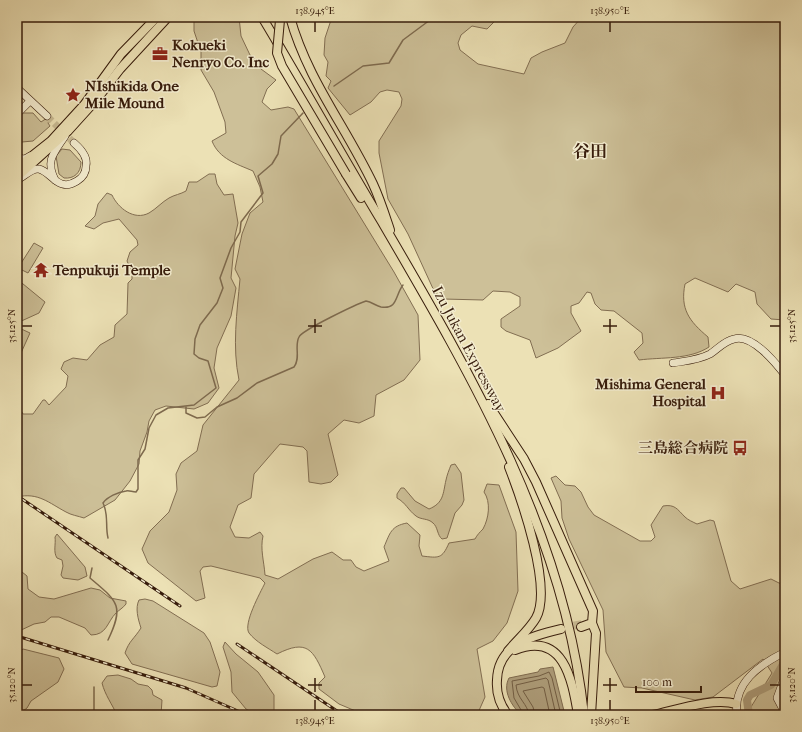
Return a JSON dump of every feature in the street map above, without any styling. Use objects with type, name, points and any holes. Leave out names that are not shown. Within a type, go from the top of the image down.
[{"type":"highway","points":[[17,168],[40,151],[84,105],[121,54],[157,17]]},
{"type":"highway","points":[[17,177],[68,131],[98,99],[120,69],[168,17]]},
{"type":"highway","points":[[290,17],[302,53],[314,79],[377,192],[396,248]]},
{"type":"highway","points":[[264,19],[377,222],[396,248]]},
{"type":"highway","points":[[280,19],[277,48],[282,66],[349,173]]},
{"type":"highway","name":"Izu Jukan Expressway","points":[[396,248],[444,328],[491,419],[523,487],[555,573],[574,644],[584,715]]},
{"type":"highway","points":[[475,388],[524,459],[536,482],[594,611],[592,623],[596,633],[591,715]]},
{"type":"highway","points":[[491,419],[526,517],[540,585],[540,608],[536,618],[500,665],[497,684],[499,698],[508,715]]},
{"type":"highway","points":[[582,626],[592,623]]},
{"type":"highway","points":[[511,715],[504,704],[500,683],[503,666],[511,650],[527,638],[562,630]]},
{"type":"highway","points":[[511,650],[524,646],[539,645],[553,650],[559,656],[568,673],[578,715]]},
{"type":"highway","points":[[653,715],[714,702],[727,701],[736,704]]},
{"type":"highway","points":[[674,715],[736,704]]},
{"type":"street","points":[[17,88],[47,116]]},
{"type":"street","points":[[17,114],[30,101]]},
{"type":"street","points":[[55,180],[50,168],[50,161],[52,155],[68,131]]},
{"type":"street","points":[[17,180],[36,169],[41,170],[60,183],[70,184],[80,179],[83,175],[86,160],[84,154],[74,143]]},
{"type":"street","points":[[17,158],[25,159],[40,151]]},
{"type":"street","points":[[673,363],[700,358],[710,354],[734,338],[740,338],[753,343],[785,375]]},
{"type":"street","points":[[737,715],[736,704],[740,690],[754,672],[785,652]]},
{"type":"street","points":[[785,676],[777,698],[785,713]]},
{"type":"shaded area","points":[[194,17],[239,17],[241,36],[250,55],[256,60],[261,69],[276,80],[267,89],[262,102],[271,110],[288,107],[294,109],[394,272],[418,315],[420,360],[404,380],[376,395],[374,416],[359,423],[344,420],[328,434],[338,475],[331,482],[321,484],[309,482],[307,451],[303,447],[280,444],[254,474],[251,498],[238,505],[230,527],[235,537],[249,538],[260,532],[263,536],[262,550],[265,575],[278,579],[313,559],[332,552],[343,560],[351,560],[356,567],[364,571],[389,561],[384,547],[394,528],[402,524],[407,523],[420,535],[419,546],[422,556],[436,557],[442,555],[449,543],[475,539],[483,529],[487,520],[488,500],[484,492],[487,484],[499,485],[516,532],[518,591],[507,623],[493,641],[477,649],[485,697],[477,715],[365,715],[339,704],[319,689],[319,683],[325,677],[317,659],[308,649],[295,647],[277,654],[249,633],[248,623],[250,616],[265,583],[260,578],[211,566],[203,567],[200,571],[205,598],[196,601],[148,563],[142,549],[150,531],[169,512],[177,490],[176,474],[181,463],[197,451],[203,425],[239,380],[235,342],[240,279],[235,269],[242,234],[250,213],[263,202],[260,187],[253,171],[224,157],[212,141],[226,133],[225,122],[214,92],[201,70],[201,52],[194,31]]},
{"type":"shaded area","points":[[332,17],[499,17],[487,29],[472,26],[461,35],[458,43],[460,50],[478,64],[524,74],[531,58],[565,43],[573,27],[582,17],[785,17],[785,320],[771,319],[757,304],[755,292],[736,284],[728,292],[695,278],[685,284],[685,308],[691,320],[708,337],[709,347],[684,356],[639,360],[634,352],[643,343],[642,333],[614,311],[601,310],[595,304],[591,293],[587,292],[579,303],[571,306],[571,313],[581,331],[558,348],[536,358],[530,340],[506,331],[501,327],[501,319],[520,306],[520,297],[510,292],[493,291],[483,300],[443,299],[435,293],[408,234],[388,199],[379,153],[379,141],[401,106],[402,99],[399,92],[387,90],[380,92],[371,102],[350,115],[328,88],[331,81],[326,76],[328,62],[324,55],[325,38]]},
{"type":"shaded area","points":[[23,113],[33,113],[41,122],[47,118],[50,126],[33,141],[22,142],[17,145],[17,119]]},
{"type":"shaded area","points":[[62,149],[70,150],[81,162],[78,172],[74,176],[68,178],[64,178],[59,174],[56,156]]},
{"type":"shaded area","points":[[209,174],[215,174],[217,184],[224,195],[233,194],[238,223],[235,236],[231,278],[236,288],[231,316],[217,348],[214,368],[219,388],[208,403],[194,409],[166,406],[155,410],[149,421],[147,432],[140,451],[139,464],[130,481],[115,500],[84,518],[68,513],[37,497],[17,497],[17,399],[19,400],[19,407],[23,414],[33,414],[43,400],[45,400],[49,405],[66,387],[68,376],[61,369],[64,362],[73,358],[87,360],[100,345],[114,337],[115,325],[127,314],[128,283],[132,279],[132,272],[127,261],[130,252],[138,245],[137,240],[119,219],[103,223],[94,229],[85,226],[95,216],[98,204],[107,193],[112,195],[122,209],[132,214],[143,215],[149,213],[169,198],[186,191],[189,182],[197,182]]},
{"type":"shaded area","points":[[34,243],[43,248],[28,273],[18,268]]},
{"type":"shaded area","points":[[17,279],[45,302],[39,313],[17,323]]},
{"type":"shaded area","points":[[17,327],[30,333],[21,353],[17,351]]},
{"type":"shaded area","points":[[455,464],[461,473],[464,500],[462,505],[455,513],[447,538],[442,539],[433,523],[429,520],[416,516],[403,502],[397,498],[397,494],[401,488],[404,488],[415,501],[429,509],[434,507],[438,504],[442,497],[451,465]]},
{"type":"shaded area","points":[[556,476],[565,485],[575,486],[581,492],[588,507],[594,515],[640,541],[651,541],[655,537],[651,525],[663,506],[673,506],[686,518],[697,524],[710,520],[714,521],[731,581],[740,589],[771,579],[785,586],[785,715],[746,715],[772,673],[763,659],[713,697],[695,700],[642,688],[624,687],[606,652],[603,610],[569,539],[562,518],[561,501],[551,478]]},
{"type":"shaded area","points":[[57,534],[85,567],[87,576],[78,580],[63,578],[61,575],[63,566],[62,560],[57,558],[55,553],[55,537]]},
{"type":"shaded area","points":[[17,568],[27,576],[28,589],[39,597],[54,599],[91,588],[100,590],[110,598],[126,601],[126,604],[116,613],[104,630],[100,633],[91,635],[85,628],[59,617],[51,617],[45,622],[34,624],[17,632]]},
{"type":"shaded area","points":[[145,599],[153,601],[204,633],[210,642],[220,672],[217,686],[212,687],[132,664],[125,653],[141,628],[137,606],[139,600]]},
{"type":"shaded area","points":[[225,642],[236,654],[258,672],[274,695],[274,714],[256,715],[246,709],[232,692],[231,672],[223,647]]},
{"type":"shaded area","points":[[23,649],[59,658],[64,669],[58,682],[31,701],[27,708],[23,711],[22,715],[17,715],[17,679],[19,673],[17,654]]},
{"type":"shaded area","points":[[118,675],[131,679],[138,684],[148,686],[152,690],[153,695],[162,700],[161,715],[117,715],[102,683],[107,676]]},
{"type":"water","points":[[553,667],[565,715],[521,715],[511,703],[507,693],[507,683],[509,678],[538,672],[540,669]]},
{"type":"waterway","points":[[334,86],[363,66],[389,63],[403,40],[434,17]]},
{"type":"waterway","points":[[108,538],[106,512],[103,503],[116,494],[127,491],[136,492],[138,489],[138,460],[145,449],[149,428],[156,415],[168,408],[194,405],[216,388],[208,361],[199,358],[194,354],[195,339],[200,325],[217,303],[223,288],[220,278],[231,248],[240,232],[241,222],[263,193],[258,176],[272,164],[278,154],[281,136],[303,113]]},
{"type":"waterway","points":[[186,407],[186,413],[197,418],[205,417],[217,407],[237,398],[257,383],[294,367],[297,360],[297,344],[299,337],[302,334],[330,318],[366,301],[381,307],[390,306],[395,301],[403,285]]},
{"type":"waterway","points":[[92,568],[90,578],[107,592],[116,604],[116,619],[108,640]]},
{"type":"waterway","points":[[749,715],[747,700],[750,695],[771,685],[785,661]]},
{"type":"waterway","points":[[94,687],[94,715]]},
{"type":"tunnel","points":[[47,116],[74,143]]},
{"type":"tunnel","points":[[562,628],[582,624]]},
{"type":"railway","points":[[22,499],[180,606]]},
{"type":"railway","points":[[17,636],[186,688],[247,715]]},
{"type":"railway","points":[[237,644],[343,715]]},
{"type":"place","name":"Kokueki Nenryo Co. Inc","points":[[160,54]]},
{"type":"place","name":"NIshikida One Mile Mound","points":[[73,95]]},
{"type":"place","name":"Tenpukuji Temple","points":[[41,270]]},
{"type":"place","name":"Mishima General Hospital","points":[[718,393]]},
{"type":"place","name":"三島総合病院","points":[[740,448]]},
{"type":"district","name":"谷田","points":[[590,151]]}]
